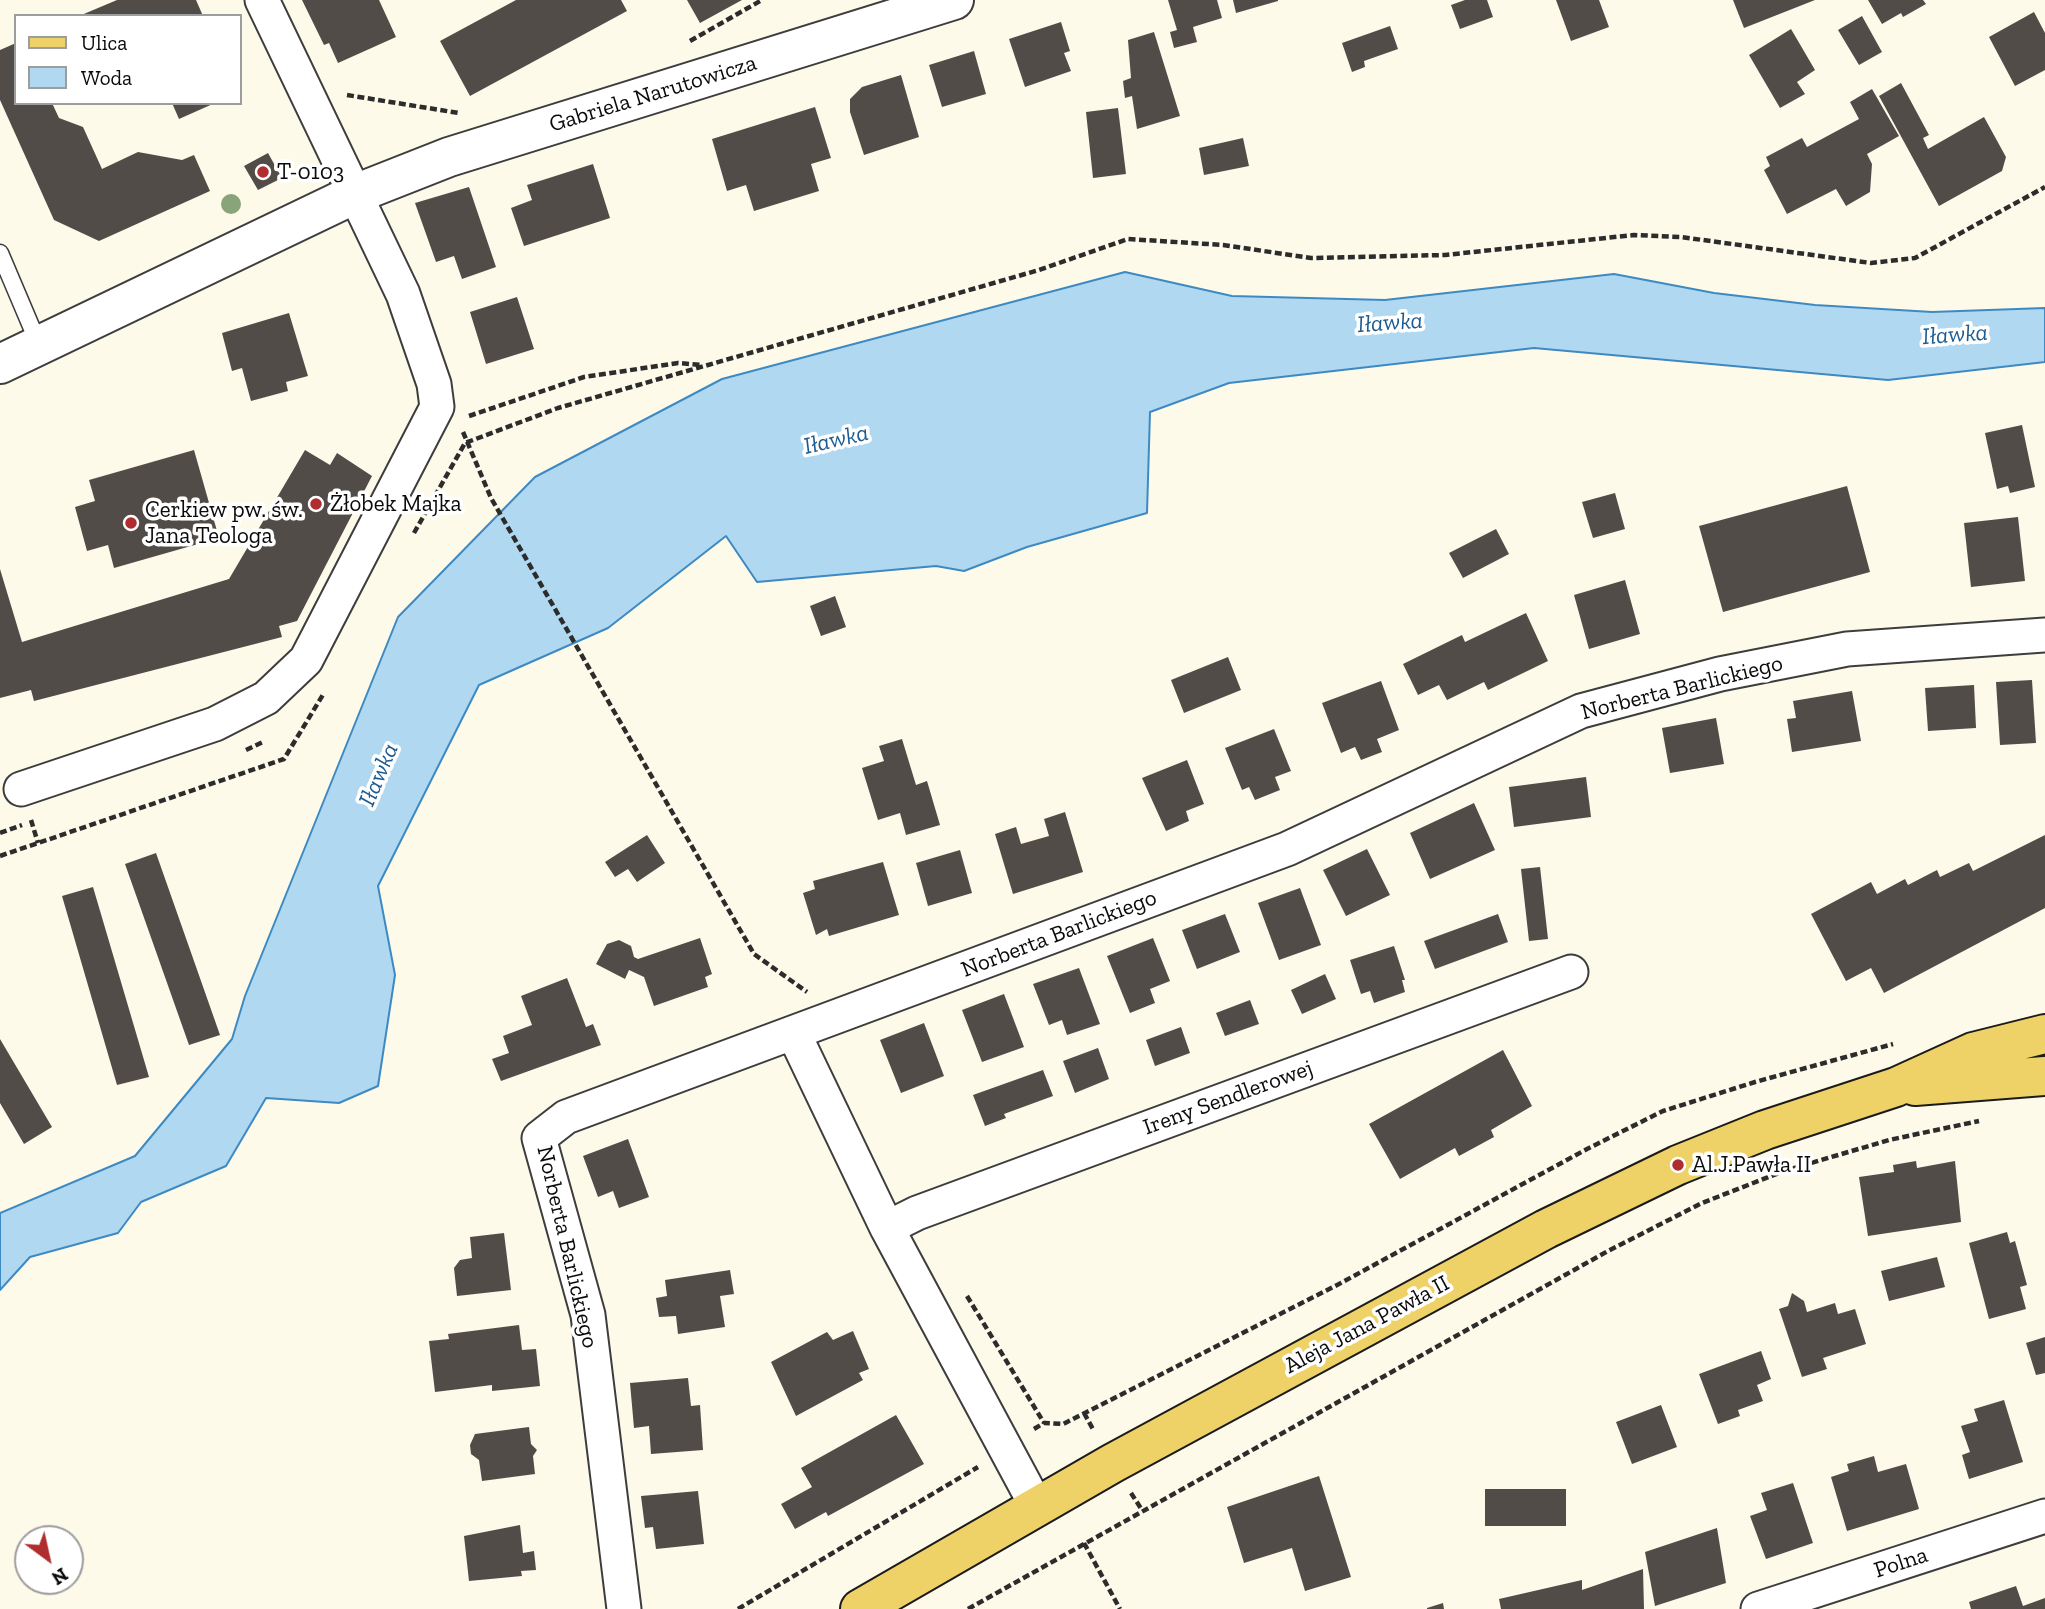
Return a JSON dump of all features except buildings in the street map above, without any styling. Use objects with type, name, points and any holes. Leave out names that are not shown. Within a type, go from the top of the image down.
[{"type":"main road","name":"Aleja Jana Pawła II","points":[[860,1609],[1037,1507],[1546,1229],[1728,1145],[1896,1087],[1973,1052],[2045,1034]]},
{"type":"main road","name":"Aleja Jana Pawła II","points":[[1896,1087],[2045,1076]]},
{"type":"street","points":[[21,789],[215,724],[266,698],[306,660],[437,407],[434,384],[403,294],[262,0]]},
{"type":"street","name":"Gabriela Narutowicza","points":[[0,364],[355,194],[449,157],[954,0]]},
{"type":"street","name":"Norberta Barlickiego","points":[[624,1609],[588,1315],[539,1138],[566,1117],[1287,849],[1581,711],[1720,674],[1847,649],[2045,635]]},
{"type":"street","name":"Ireny Sendlerowej","points":[[887,1228],[930,1208],[1571,972]]},
{"type":"street","points":[[807,1029],[887,1228],[1037,1507]]},
{"type":"street","name":"Polna","points":[[1758,1609],[2045,1516]]},
{"type":"lane","points":[[0,253],[39,345]]},
{"type":"path","points":[[683,45],[762,0]]},
{"type":"path","points":[[348,106],[342,94],[468,115],[459,120]]},
{"type":"path","points":[[705,366],[1039,270],[1128,239],[1223,245],[1311,258],[1445,256],[1634,235],[1681,237],[1871,263],[1915,258],[2045,187]]},
{"type":"path","points":[[491,498],[754,954],[810,994],[807,1029]]},
{"type":"path","points":[[738,1609],[977,1469],[986,1457],[1044,1423],[1063,1424],[1327,1290],[1587,1149],[1663,1111],[1755,1082],[1902,1042]]},
{"type":"path","points":[[968,1609],[1608,1251],[1702,1203],[1784,1171],[1889,1140],[1983,1120]]},
{"type":"path","points":[[1084,1543],[1120,1609]]},
{"type":"water","name":"Iławka","points":[[1125,272],[1232,296],[1385,300],[1614,274],[1714,293],[1815,305],[1932,312],[2045,308],[2045,362],[1888,380],[1534,348],[1229,383],[1150,412],[1147,513],[1027,547],[964,571],[936,566],[757,582],[726,536],[608,628],[479,685],[378,886],[395,975],[378,1086],[339,1103],[266,1098],[226,1166],[141,1202],[118,1233],[30,1257],[0,1290],[0,1213],[135,1156],[232,1039],[245,996],[398,617],[535,477],[722,379]]},
{"type":"place","name":"T-0103","points":[[263,172]]},
{"type":"place","name":"Żłobek Majka","points":[[316,504]]},
{"type":"place","name":"Cerkiew pw. św. Jana Teologa","points":[[131,523]]},
{"type":"place","name":"Al.J.Pawła II","points":[[1678,1165]]}]
